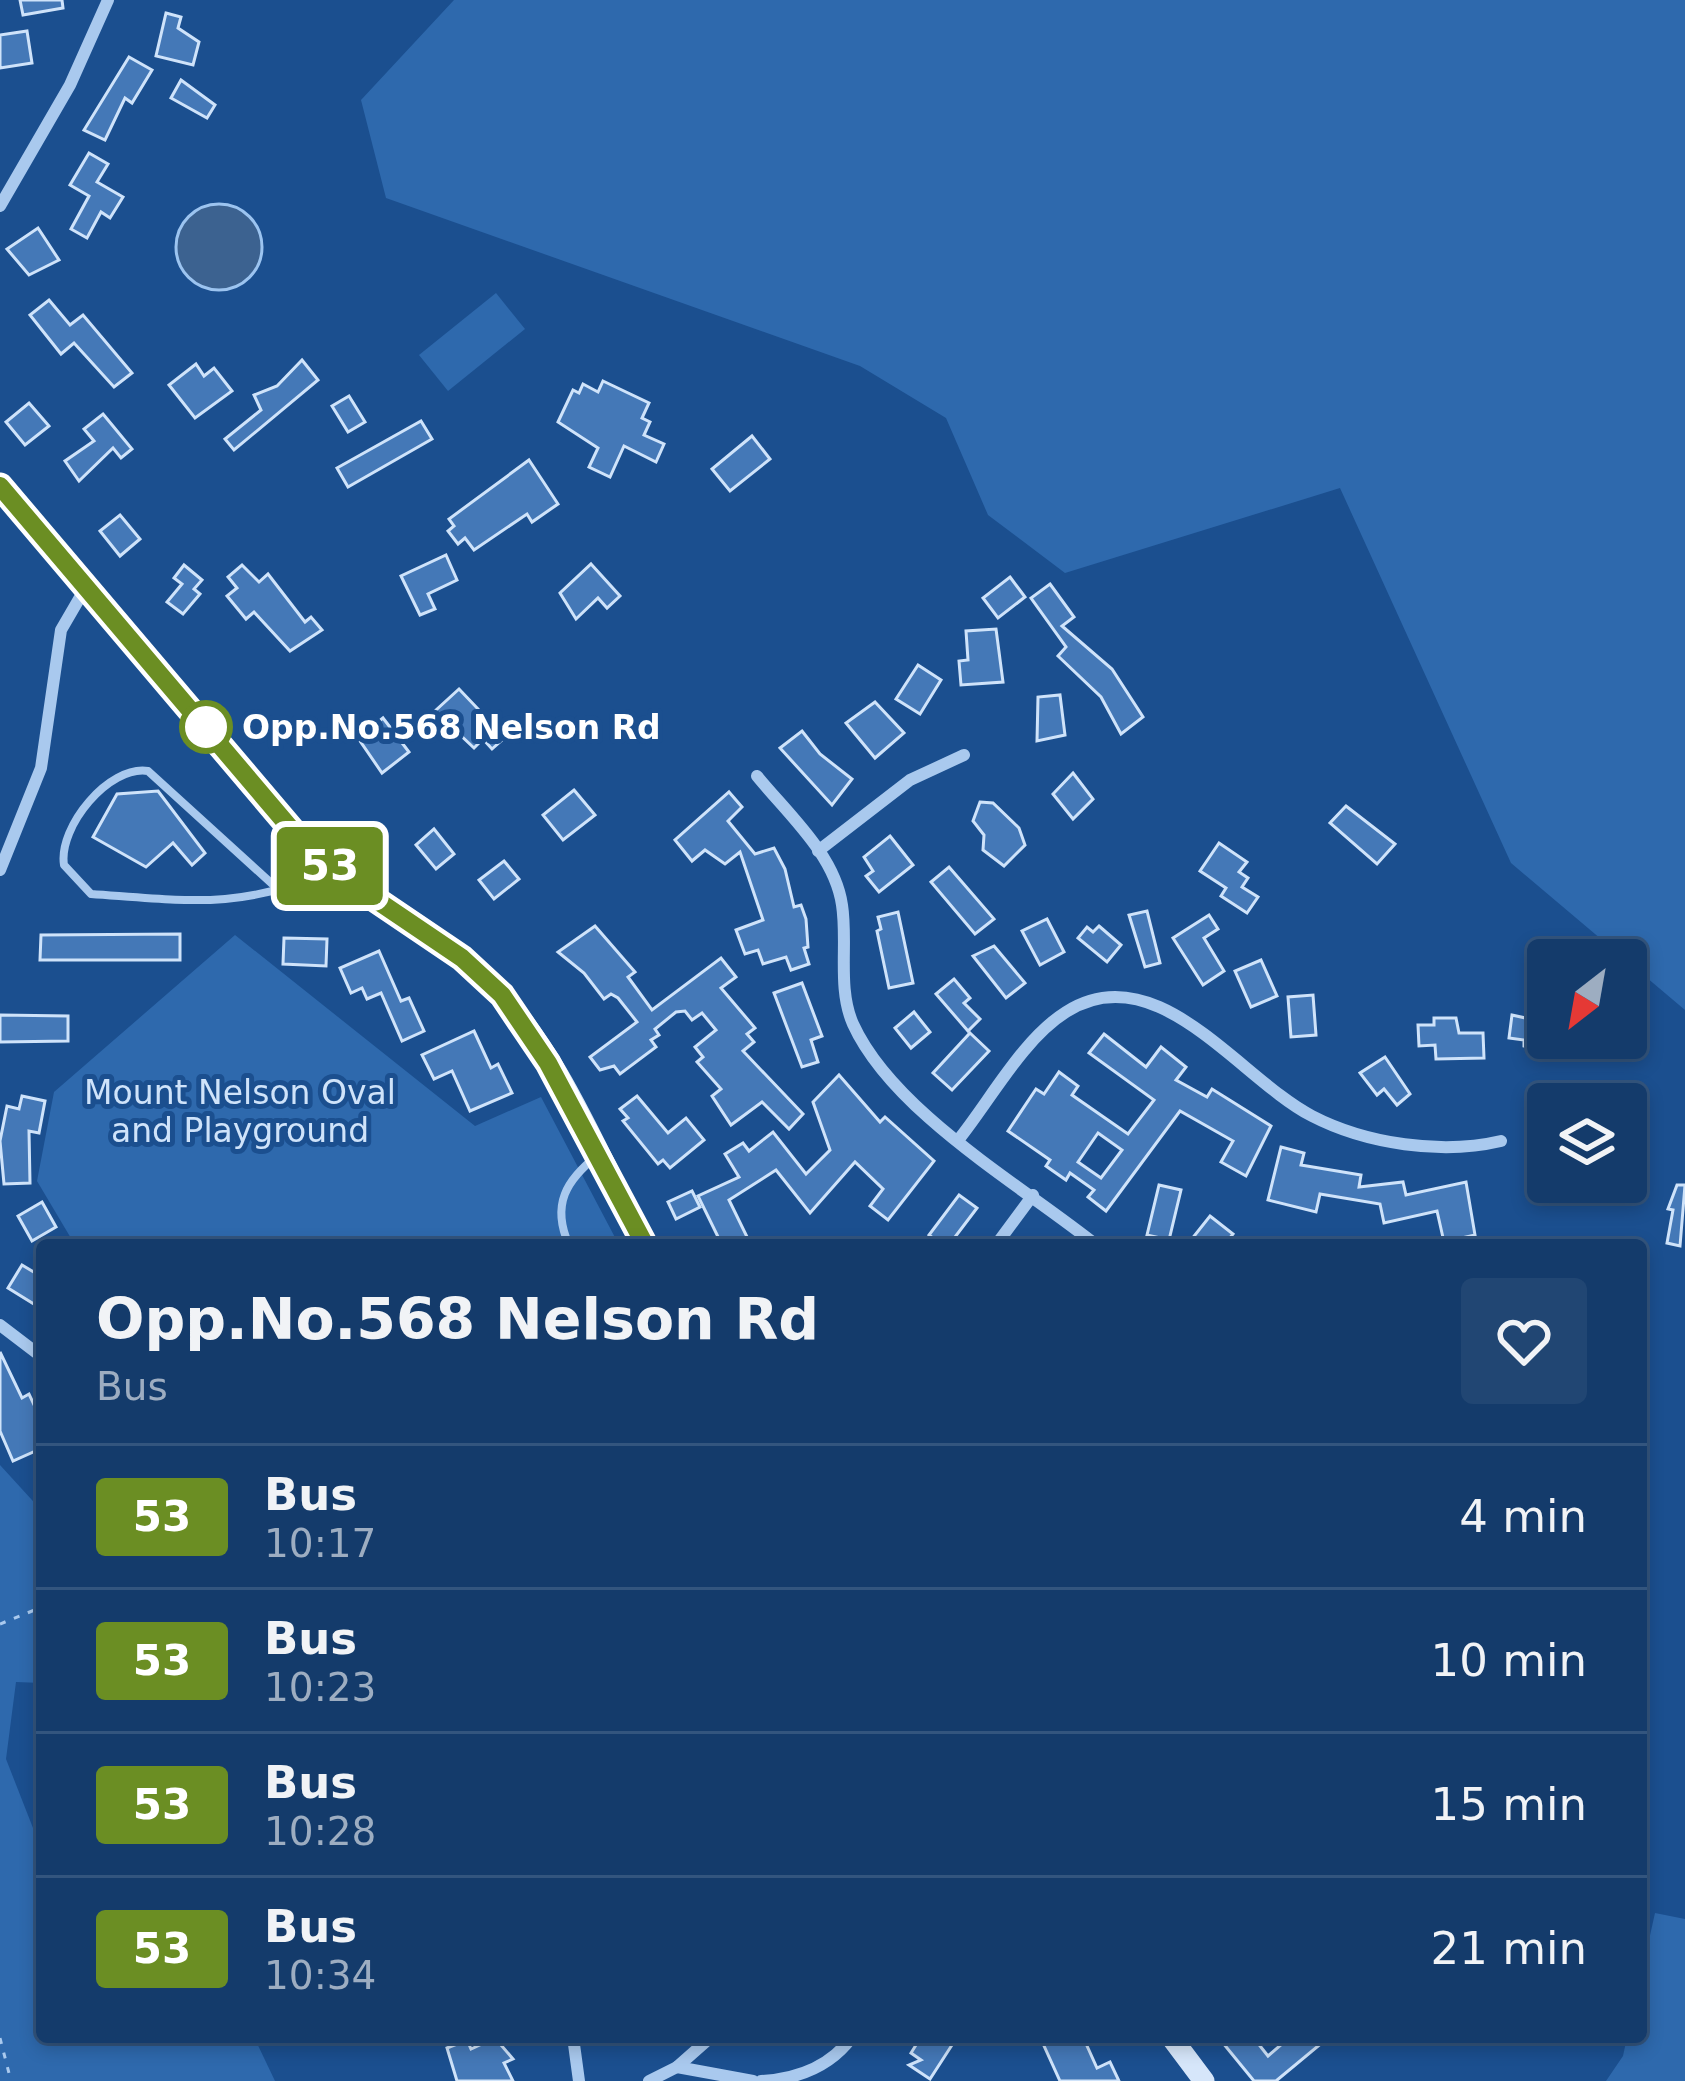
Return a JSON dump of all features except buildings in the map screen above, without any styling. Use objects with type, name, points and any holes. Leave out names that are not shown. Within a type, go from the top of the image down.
[{"type":"main road","points":[[0,486],[263,798],[334,870],[462,958],[502,995],[535,1040],[642,1239]]},
{"type":"main road","points":[[1176,2043],[1204,2081]]},
{"type":"street","points":[[0,206],[70,85],[108,0]]},
{"type":"street","points":[[0,870],[41,768],[61,630],[87,586]]},
{"type":"street","points":[[818,850],[910,780],[964,755]]},
{"type":"street","points":[[757,776],[818,850],[842,905],[846,1002],[856,1030],[894,1084],[1088,1239]]},
{"type":"street","points":[[959,1138],[1052,1022],[1077,1006],[1123,996],[1168,1010],[1277,1095],[1337,1128],[1378,1139],[1449,1147],[1502,1141]]},
{"type":"street","points":[[1000,1239],[1033,1195]]},
{"type":"street","points":[[0,1325],[36,1352]]},
{"type":"street","points":[[574,2043],[580,2081]]},
{"type":"street","points":[[649,2081],[677,2067],[704,2043]]},
{"type":"street","points":[[677,2067],[757,2081],[809,2071],[829,2061],[846,2043]]},
{"type":"lane","points":[[281,892],[148,770],[136,769],[113,778],[78,819],[63,848],[64,865],[91,894],[229,902],[281,892],[334,870]]},
{"type":"lane","points":[[566,1239],[559,1209],[564,1191],[574,1174],[598,1155]]},
{"type":"path","points":[[0,1624],[36,1609]]},
{"type":"path","points":[[0,2038],[11,2081]]},
{"type":"green space","points":[[454,0],[1685,0],[1685,1010],[1647,978],[1647,939],[1601,939],[1511,863],[1340,488],[1065,573],[988,515],[946,418],[860,366],[386,198],[361,100]]},
{"type":"green space","points":[[496,293],[525,329],[448,391],[419,355]]},
{"type":"green space","name":"Mount Nelson Oval and Playground","points":[[235,935],[475,1126],[541,1097],[616,1239],[71,1239],[37,1181],[54,1092]]},
{"type":"green space","points":[[0,1465],[36,1504],[36,1683],[16,1682],[6,1759],[36,1836],[36,2043],[257,2043],[275,2081],[0,2081]]},
{"type":"green space","points":[[1655,1913],[1685,1919],[1685,2081],[1606,2081],[1626,2043],[1647,2043],[1647,1949]]},
{"type":"shaded area","points":[[219,204],[235,207],[249,217],[259,231],[259,263],[249,277],[235,287],[219,290],[203,287],[189,277],[179,263],[176,247],[179,231],[189,217],[203,207]]},
{"type":"bus line","name":"53","points":[[0,486],[297,836],[334,870],[462,958],[502,995],[535,1040],[642,1239]]},
{"type":"place","name":"Opp.No.568 Nelson Rd","points":[[206,727]]}]
